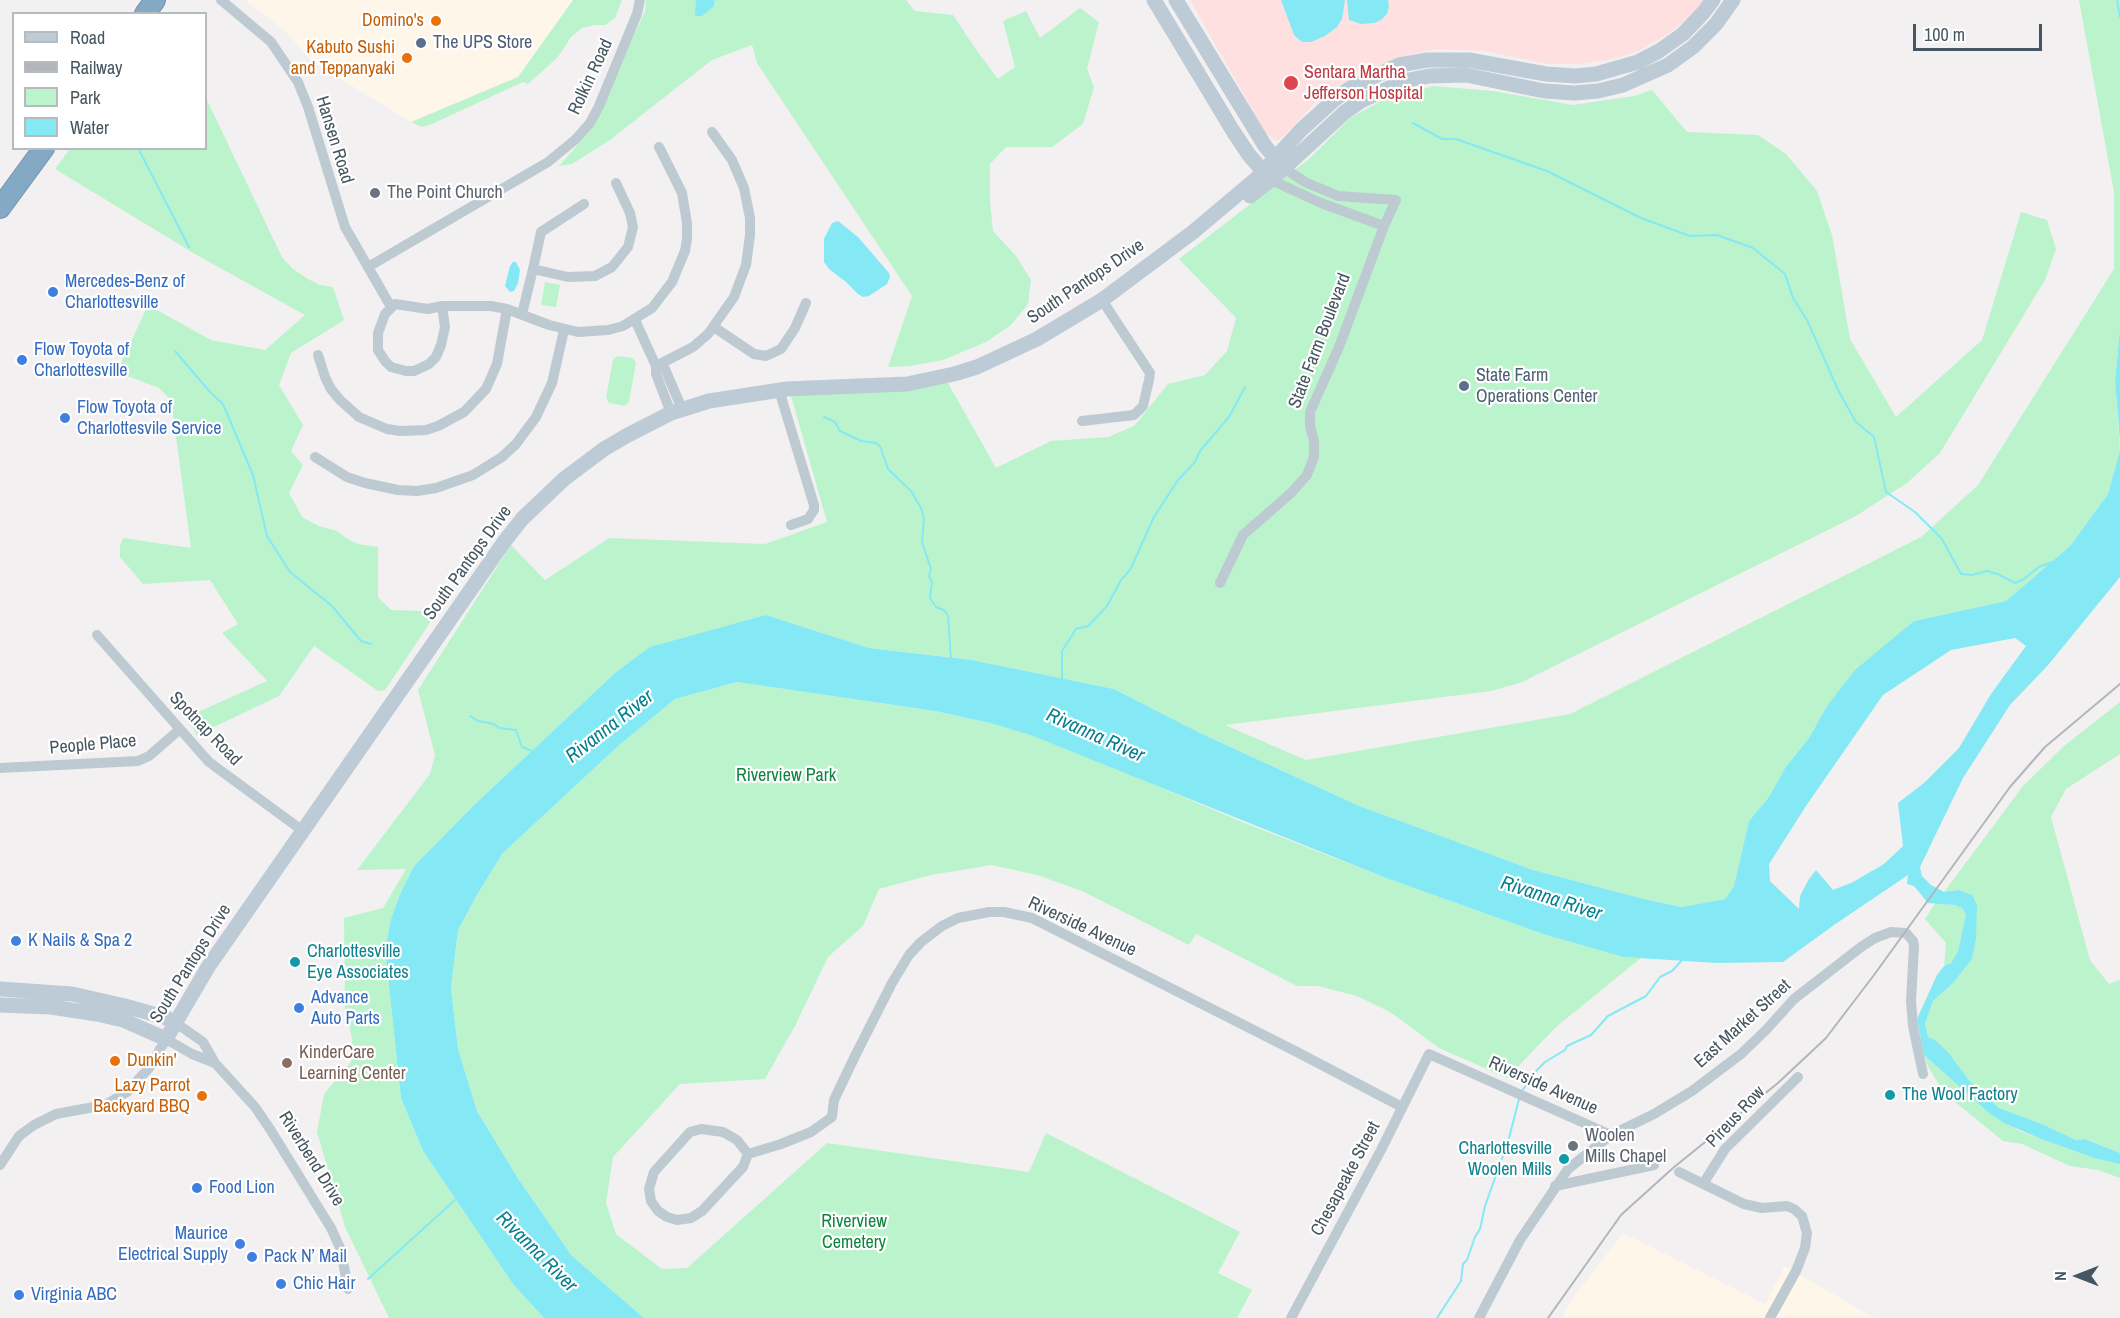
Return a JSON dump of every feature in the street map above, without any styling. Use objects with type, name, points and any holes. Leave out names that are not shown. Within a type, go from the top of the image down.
[{"type":"highway","points":[[0,208],[43,150]]},
{"type":"street","name":"Hansen Road","points":[[221,0],[271,42],[298,82],[308,106],[339,213],[391,307]]},
{"type":"street","name":"Rolkin Road","points":[[368,267],[548,162],[576,140],[590,123],[599,106],[637,14],[640,0]]},
{"type":"street","points":[[1154,0],[1233,131],[1267,176],[1321,203],[1384,226]]},
{"type":"street","name":"State Farm Boulevard","points":[[1176,0],[1264,146],[1279,163],[1305,182],[1338,196],[1396,200],[1339,346],[1310,412],[1314,457],[1307,475],[1292,492],[1243,535],[1220,583]]},
{"type":"street","points":[[1279,163],[1301,130],[1334,100],[1349,89],[1399,65],[1427,60],[1469,60],[1546,74],[1575,76],[1596,74],[1638,62],[1659,51],[1683,34],[1713,0]]},
{"type":"street","points":[[1279,163],[1361,101],[1404,81],[1429,76],[1466,75],[1544,91],[1575,93],[1598,91],[1623,85],[1668,65],[1693,46],[1716,24],[1733,0]]},
{"type":"street","points":[[656,366],[693,347],[714,327],[741,282],[746,265],[750,235],[747,201],[740,175],[725,148],[712,132]]},
{"type":"street","points":[[442,306],[445,327],[440,350],[436,357],[423,368],[406,371],[391,367],[385,362],[378,350],[381,321],[391,307],[401,304],[428,309],[442,306],[485,306],[507,309],[564,330],[578,332],[608,330],[635,320],[652,308],[663,296],[676,274],[685,251],[687,224],[682,193],[659,147]]},
{"type":"street","name":"South Pantops Drive","points":[[0,1165],[19,1136],[34,1125],[56,1114],[105,1105],[127,1092],[149,1068],[208,967],[497,552],[522,519],[582,465],[628,435],[676,411],[709,401],[779,390],[907,384],[977,367],[1037,339],[1101,300],[1193,232],[1234,208],[1279,163]]},
{"type":"street","points":[[533,269],[567,277],[595,276],[612,267],[628,247],[633,227],[630,213],[616,183]]},
{"type":"street","points":[[522,314],[541,232],[584,204]]},
{"type":"street","points":[[1082,421],[1134,415],[1143,406],[1149,380],[1150,373],[1101,300]]},
{"type":"street","points":[[714,327],[754,354],[766,357],[781,349],[795,328],[806,303]]},
{"type":"street","points":[[318,355],[331,389],[360,417],[387,429],[426,430],[464,412],[486,389],[497,364],[507,309]]},
{"type":"street","points":[[635,320],[656,366],[656,374],[676,411]]},
{"type":"street","points":[[315,457],[347,477],[374,486],[398,490],[417,491],[436,488],[473,475],[516,444],[536,417],[552,383],[564,330]]},
{"type":"street","points":[[779,390],[814,505],[814,510],[808,519],[791,525]]},
{"type":"street","name":"Spotnap Road","points":[[97,635],[179,730],[219,771],[303,831]]},
{"type":"street","name":"People Place","points":[[0,768],[138,761],[149,756],[179,730]]},
{"type":"street","name":"Riverside Avenue","points":[[748,1154],[811,1132],[832,1117],[834,1100],[892,983],[909,955],[921,942],[942,926],[972,914],[996,912],[1020,914],[1032,918],[1402,1107]]},
{"type":"street","name":"East Market Street","points":[[1479,1318],[1521,1240],[1555,1186],[1574,1163],[1611,1135],[1654,1114],[1692,1091],[1725,1067],[1766,1030],[1794,999],[1861,947],[1875,938],[1896,932],[1909,936],[1914,946],[1911,1001],[1913,1026],[1923,1074]]},
{"type":"street","name":"Riverbend Drive","points":[[0,989],[52,992],[100,1000],[164,1017],[202,1042],[215,1063],[255,1107],[331,1228],[341,1250],[348,1289]]},
{"type":"street","name":"Riverbend Drive","points":[[0,1005],[51,1007],[123,1020],[215,1063]]},
{"type":"street","name":"Riverside Avenue","points":[[1429,1054],[1611,1135]]},
{"type":"street","name":"Chesapeake Street","points":[[1291,1318],[1429,1054]]},
{"type":"street","name":"Pireus Row","points":[[1703,1184],[1725,1149],[1798,1077]]},
{"type":"street","points":[[701,1129],[723,1132],[737,1140],[748,1154],[743,1167],[702,1211],[691,1218],[677,1220],[667,1217],[651,1201],[649,1189],[654,1172],[690,1132],[701,1129]]},
{"type":"street","points":[[1555,1186],[1654,1166]]},
{"type":"street","points":[[1679,1172],[1744,1204],[1762,1208],[1787,1206],[1802,1216],[1807,1233],[1805,1248],[1796,1271],[1770,1318]]},
{"type":"shaded area","points":[[245,0],[573,0],[518,77],[411,122],[313,62],[285,31]]},
{"type":"shaded area","name":"Sentara Martha Jefferson Hospital","points":[[1190,0],[1704,0],[1691,16],[1669,33],[1639,51],[1613,59],[1580,64],[1549,64],[1484,51],[1437,49],[1412,54],[1369,69],[1320,97],[1277,141],[1265,132]]},
{"type":"shaded area","points":[[1623,1233],[1765,1304],[1785,1266],[1874,1318],[1563,1318],[1570,1302]]},
{"type":"green space","points":[[573,0],[622,0],[615,18],[605,25],[582,28],[571,37],[558,57],[528,84],[523,82],[432,124],[422,127],[411,122],[518,77]]},
{"type":"green space","points":[[646,0],[696,0],[696,16],[714,6],[715,0],[906,0],[915,11],[953,15],[998,79],[1015,67],[1003,21],[1026,11],[1040,38],[1080,8],[1099,22],[1087,69],[1094,87],[1083,124],[1052,147],[1006,147],[990,164],[993,231],[1016,256],[1031,280],[1028,304],[1011,325],[986,342],[943,360],[888,367],[912,296],[757,63],[752,45],[712,60],[610,140],[572,164],[559,166],[589,132],[645,11]]},
{"type":"green space","points":[[2079,0],[2120,0],[2120,329],[2115,381],[2120,450],[2108,494],[2070,546],[2006,601],[1914,621],[1827,706],[1809,738],[1785,768],[1769,797],[1749,821],[1734,886],[1725,899],[1683,907],[1533,870],[1357,805],[1200,733],[1114,689],[972,660],[869,648],[766,615],[615,673],[475,804],[414,866],[391,919],[385,949],[401,1098],[423,1151],[513,1284],[544,1318],[389,1318],[345,1227],[317,1132],[324,1094],[351,1062],[352,1039],[345,1008],[344,918],[383,908],[406,869],[357,870],[430,774],[435,755],[418,690],[511,545],[545,580],[609,538],[765,544],[827,522],[791,396],[948,383],[996,468],[1051,441],[1108,437],[1134,426],[1168,384],[1205,375],[1227,351],[1236,318],[1179,259],[1310,158],[1350,118],[1392,95],[1434,86],[1493,91],[1573,105],[1634,96],[1652,90],[1687,132],[1758,135],[1786,154],[1817,191],[1832,235],[1850,339],[1896,417],[1982,340],[2021,212],[2047,220],[2056,249],[2045,280],[1940,453],[1907,483],[1856,516],[1520,683],[1491,691],[1225,725],[1306,760],[1570,714],[1921,537],[1978,485],[2114,269],[2114,192]]},
{"type":"green space","points":[[207,100],[282,257],[293,269],[308,279],[320,285],[333,287],[344,320],[291,353],[279,385],[303,425],[291,451],[303,465],[289,493],[302,517],[319,526],[337,531],[358,544],[378,547],[378,597],[391,610],[422,611],[441,606],[385,690],[378,691],[314,646],[279,696],[214,727],[206,728],[197,736],[187,717],[267,681],[222,633],[238,624],[210,580],[143,584],[120,557],[123,538],[191,548],[171,400],[159,388],[117,372],[148,305],[211,340],[265,350],[305,315],[195,254],[55,169],[69,150],[207,150]]},
{"type":"green space","points":[[545,282],[560,285],[556,307],[541,305]]},
{"type":"green space","points":[[617,356],[633,358],[636,363],[629,402],[625,406],[609,403],[606,398],[613,360]]},
{"type":"green space","points":[[737,682],[935,711],[990,723],[1033,736],[1386,878],[1543,934],[1623,957],[1641,958],[1556,1027],[1507,1078],[1439,1048],[1390,1012],[1357,996],[1318,986],[1297,986],[1196,934],[1189,945],[1082,891],[1037,875],[992,865],[931,875],[879,889],[863,926],[828,957],[795,1026],[765,1079],[680,1084],[613,1157],[606,1203],[616,1234],[662,1269],[687,1268],[827,1143],[1029,1172],[1046,1133],[1240,1232],[1218,1273],[1252,1290],[1237,1318],[644,1318],[572,1256],[519,1180],[477,1111],[458,1049],[451,988],[458,930],[502,854],[616,748],[675,699]]},
{"type":"green space","points":[[2120,702],[2120,754],[2066,789],[2051,817],[2090,960],[2109,984],[2120,980],[2120,1153],[2086,1139],[2076,1140],[1999,1108],[1969,1080],[1948,1052],[1934,1039],[1928,1037],[1925,1024],[1933,1001],[1954,982],[1972,959],[1976,940],[1958,890],[1944,892],[2023,786],[2064,746]]},
{"type":"green space","points":[[1935,903],[1955,905],[1962,908],[1966,914],[1958,951],[1951,963],[1944,966],[1946,943],[1925,919]]},
{"type":"green space","points":[[1924,1055],[1990,1114],[2020,1131],[2094,1158],[2118,1163],[2120,1164],[2120,1178],[2098,1170],[2070,1166],[2022,1144],[2003,1141],[1943,1092]]},
{"type":"water","points":[[696,0],[715,0],[714,6],[702,16],[695,16]]},
{"type":"water","points":[[1281,0],[1345,0],[1342,19],[1337,27],[1311,42],[1302,42],[1294,35]]},
{"type":"water","points":[[1347,0],[1388,0],[1389,6],[1387,14],[1381,20],[1361,24],[1349,20]]},
{"type":"water","points":[[838,221],[858,237],[889,273],[887,284],[869,296],[863,297],[858,294],[824,262],[824,239],[832,223]]},
{"type":"water","points":[[513,262],[516,262],[520,270],[518,283],[514,291],[510,292],[505,286]]},
{"type":"water","points":[[2120,329],[2120,442],[2115,381]]},
{"type":"water","name":"Rivanna River","points":[[2120,450],[2120,577],[2049,664],[2010,705],[1963,778],[1920,867],[1922,876],[1931,885],[1944,892],[1958,890],[1972,895],[1977,905],[1976,940],[1972,959],[1954,982],[1933,1001],[1925,1024],[1928,1037],[1934,1039],[1948,1052],[1969,1080],[1999,1108],[2076,1140],[2085,1139],[2120,1153],[2120,1164],[2094,1158],[2004,1123],[1990,1114],[1924,1055],[1917,1019],[1937,975],[1944,966],[1951,963],[1958,951],[1966,914],[1962,908],[1955,905],[1928,903],[1914,886],[1907,884],[1908,875],[1783,962],[1717,963],[1623,957],[1543,934],[1386,878],[1033,736],[990,723],[935,711],[737,682],[675,699],[616,748],[502,854],[458,930],[451,988],[458,1049],[477,1111],[519,1180],[572,1256],[644,1318],[544,1318],[513,1284],[423,1151],[401,1098],[385,949],[391,919],[414,866],[475,804],[615,673],[650,647],[766,615],[869,648],[972,660],[1114,689],[1200,733],[1357,805],[1533,870],[1682,907],[1725,899],[1734,886],[1749,821],[1769,797],[1785,768],[1809,738],[1827,706],[1855,670],[1914,621],[2006,601],[2070,546],[2108,494]],"holes":[[[2015,638],[2026,646],[1991,694],[1959,748],[1924,783],[1898,803],[1903,846],[1884,864],[1853,882],[1833,890],[1816,870],[1800,896],[1799,909],[1770,881],[1769,864],[1883,695],[1951,650]]]},
{"type":"waterway","points":[[2117,0],[2120,17]]},
{"type":"waterway","points":[[1413,123],[1442,139],[1456,139],[1547,171],[1641,218],[1690,236],[1717,235],[1753,248],[1785,274],[1793,298],[1807,320],[1839,392],[1856,422],[1874,437],[1886,492],[1915,512],[1942,539],[1961,574],[1972,575],[1987,571],[2015,583],[2039,567],[2052,562]]},
{"type":"waterway","points":[[139,150],[189,247]]},
{"type":"waterway","points":[[175,351],[223,404],[253,475],[267,536],[290,572],[332,606],[361,641],[371,644]]},
{"type":"waterway","points":[[1062,681],[1062,651],[1076,629],[1088,626],[1107,606],[1121,580],[1130,570],[1154,517],[1178,480],[1195,462],[1200,451],[1229,417],[1245,387]]},
{"type":"waterway","points":[[824,417],[835,422],[840,431],[861,441],[876,443],[880,446],[888,469],[911,491],[921,508],[924,519],[922,542],[931,569],[930,598],[936,607],[944,610],[948,616],[951,659]]},
{"type":"waterway","points":[[470,716],[499,728],[516,730],[522,747],[532,751]]},
{"type":"waterway","points":[[1522,1091],[1545,1062],[1565,1050],[1567,1046],[1591,1035],[1608,1016],[1646,996],[1660,977],[1672,971],[1683,959]]},
{"type":"waterway","points":[[1437,1318],[1461,1281],[1463,1264],[1467,1260],[1480,1229],[1485,1206],[1508,1142],[1519,1099]]},
{"type":"waterway","points":[[368,1279],[455,1200]]},
{"type":"railway","points":[[1548,1318],[1621,1215],[1673,1168],[1778,1083],[1826,1038],[2010,787],[2045,747],[2120,684]]},
{"type":"place","name":"Domino's","points":[[436,21]]},
{"type":"place","name":"The UPS Store","points":[[421,43]]},
{"type":"place","name":"Kabuto Sushi and Teppanyaki","points":[[407,58]]},
{"type":"place","name":"Sentara Martha Jefferson Hospital","points":[[1291,83]]},
{"type":"place","name":"The Point Church","points":[[375,193]]},
{"type":"place","name":"Mercedes-Benz of Charlottesville","points":[[53,292]]},
{"type":"place","name":"Flow Toyota of Charlottesville","points":[[22,360]]},
{"type":"place","name":"State Farm Operations Center","points":[[1464,386]]},
{"type":"place","name":"Flow Toyota of Charlottesvile Service","points":[[65,418]]},
{"type":"place","name":"K Nails & Spa 2","points":[[16,941]]},
{"type":"place","name":"Charlottesville Eye Associates","points":[[295,962]]},
{"type":"place","name":"Advance Auto Parts","points":[[299,1008]]},
{"type":"place","name":"Dunkin'","points":[[115,1061]]},
{"type":"place","name":"KinderCare Learning Center","points":[[287,1063]]},
{"type":"place","name":"The Wool Factory","points":[[1890,1095]]},
{"type":"place","name":"Lazy Parrot Backyard BBQ","points":[[202,1096]]},
{"type":"place","name":"Woolen Mills Chapel","points":[[1573,1146]]},
{"type":"place","name":"Charlottesville Woolen Mills","points":[[1564,1159]]},
{"type":"place","name":"Food Lion","points":[[197,1188]]},
{"type":"place","name":"Maurice Electrical Supply","points":[[240,1244]]},
{"type":"place","name":"Pack N’ Mail","points":[[252,1257]]},
{"type":"place","name":"Chic Hair","points":[[281,1284]]},
{"type":"place","name":"Virginia ABC","points":[[19,1295]]},
{"type":"park label","name":"Riverview Park","points":[[786,776]]},
{"type":"park label","name":"Riverview Cemetery","points":[[854,1232]]}]
